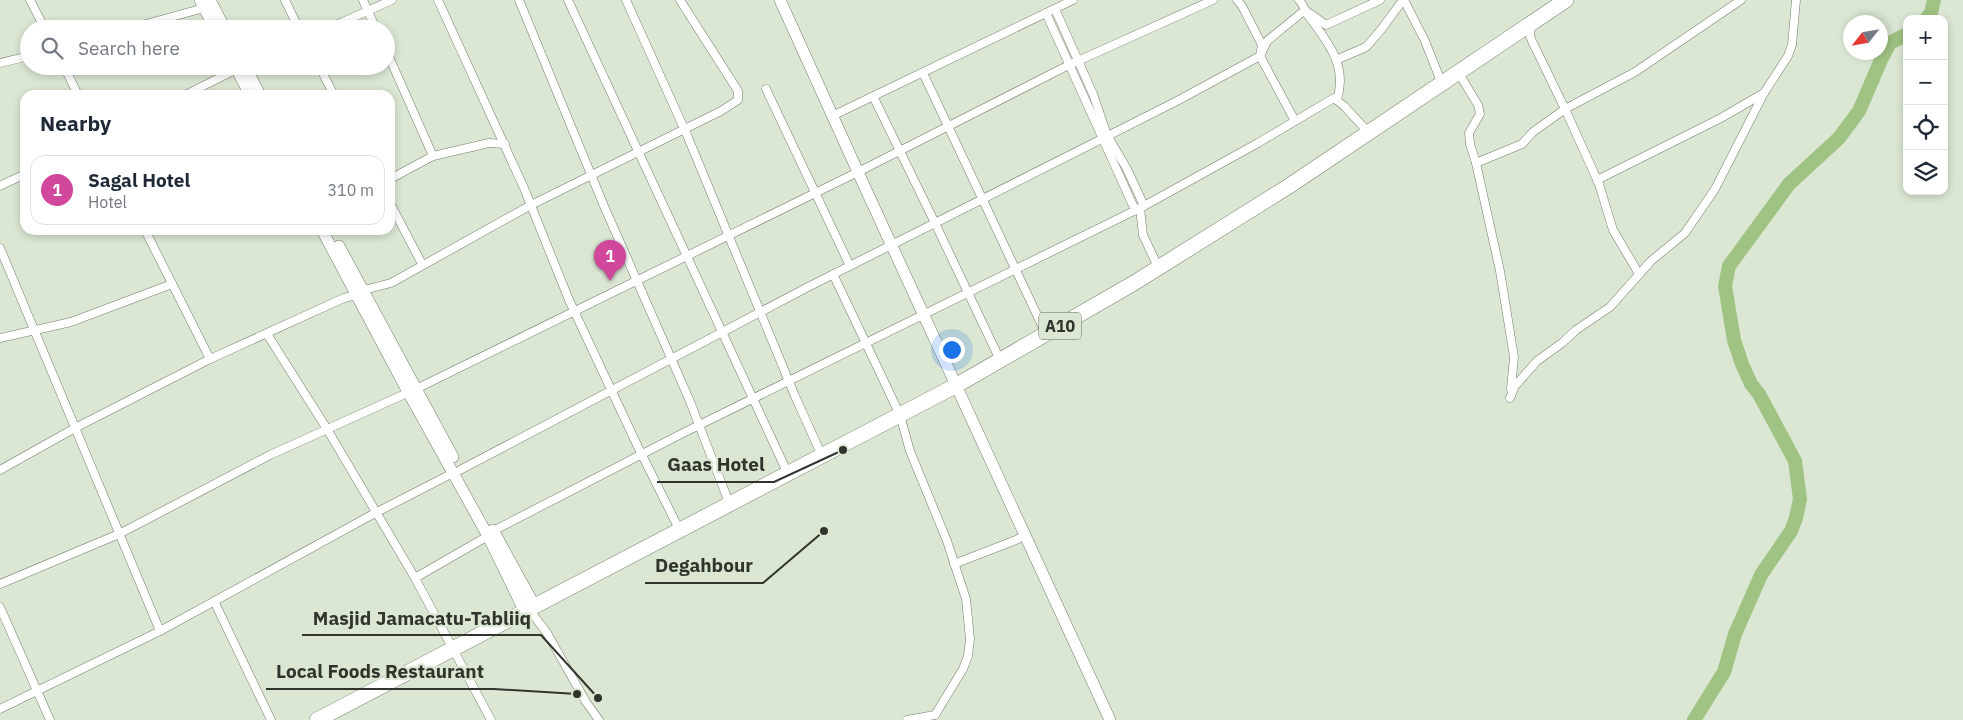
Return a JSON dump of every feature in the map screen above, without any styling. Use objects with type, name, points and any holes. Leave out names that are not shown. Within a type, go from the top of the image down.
[{"type":"highway","name":"A10","points":[[317,720],[957,385],[1159,269],[1370,133],[1566,0]]},
{"type":"street","points":[[30,0],[40,20]]},
{"type":"street","points":[[285,0],[295,20]]},
{"type":"street","points":[[363,0],[372,20]]},
{"type":"street","points":[[346,20],[392,0]]},
{"type":"street","points":[[438,0],[532,205],[574,311],[680,531]]},
{"type":"street","points":[[519,0],[591,175],[699,425],[730,505]]},
{"type":"street","points":[[568,0],[788,474]]},
{"type":"street","points":[[626,0],[684,129],[788,381],[822,456]]},
{"type":"street","points":[[0,470],[75,428],[210,359],[344,298],[391,283],[422,264],[532,205],[721,111],[738,100],[739,96],[680,0]]},
{"type":"street","points":[[780,0],[1024,535],[1063,613],[1110,720]]},
{"type":"street","points":[[832,116],[1074,0]]},
{"type":"street","points":[[0,584],[119,534],[270,455],[412,391],[858,172],[1069,65],[1213,0]]},
{"type":"street","points":[[1237,0],[1262,45],[1260,56],[1295,121]]},
{"type":"street","points":[[1299,0],[1328,41],[1336,60],[1341,76],[1341,86],[1337,100]]},
{"type":"street","points":[[1305,10],[1326,25],[1380,0]]},
{"type":"street","points":[[1336,60],[1366,47],[1404,0],[1425,41],[1442,84]]},
{"type":"street","points":[[1476,163],[1522,144],[1533,132],[1565,109],[1636,72],[1741,0]]},
{"type":"street","points":[[1458,72],[1478,105],[1480,114],[1469,134],[1470,144],[1500,270],[1514,357],[1510,398],[1515,386],[1537,361],[1562,344],[1576,330],[1610,307],[1651,261],[1685,233],[1715,189],[1764,93],[1788,56],[1792,45],[1796,0]]},
{"type":"street","points":[[154,20],[204,3]]},
{"type":"street","points":[[204,3],[211,20]]},
{"type":"street","points":[[204,3],[218,20]]},
{"type":"street","points":[[1055,9],[1093,94],[1105,136],[1119,173],[1140,208]]},
{"type":"street","points":[[0,709],[160,631],[376,512],[833,274],[1177,101],[1260,56],[1267,41],[1305,10]]},
{"type":"street","points":[[1046,13],[1084,98],[1105,136],[1127,169],[1140,208],[1143,235],[1159,269]]},
{"type":"street","points":[[1531,23],[1530,36],[1532,42],[1597,180],[1613,230],[1639,274]]},
{"type":"street","points":[[0,63],[20,58]]},
{"type":"street","points":[[395,70],[433,156]]},
{"type":"street","points":[[923,73],[1046,334]]},
{"type":"street","points":[[68,75],[76,90]]},
{"type":"street","points":[[195,90],[224,75]]},
{"type":"street","points":[[243,75],[248,90]]},
{"type":"street","points":[[246,75],[256,90]]},
{"type":"street","points":[[324,75],[331,90]]},
{"type":"street","points":[[766,89],[850,266]]},
{"type":"street","points":[[1597,180],[1721,118],[1764,93]]},
{"type":"street","points":[[1084,98],[1093,94]]},
{"type":"street","points":[[873,96],[1000,360]]},
{"type":"street","points":[[416,578],[491,534],[642,454],[1140,208],[1334,98],[1370,133]]},
{"type":"street","points":[[395,176],[433,156],[489,143],[505,144]]},
{"type":"street","points":[[1119,173],[1127,169]]},
{"type":"street","points":[[0,186],[20,176]]},
{"type":"street","points":[[395,213],[422,264]]},
{"type":"street","points":[[148,235],[210,359]]},
{"type":"street","points":[[325,235],[360,293]]},
{"type":"street","points":[[332,235],[360,293],[529,608],[547,633],[586,702],[600,720]]},
{"type":"street","points":[[0,248],[160,631]]},
{"type":"street","points":[[833,274],[900,415],[910,451],[966,600],[969,619],[969,647],[963,669],[937,717],[906,720]]},
{"type":"street","points":[[0,338],[35,332],[70,322],[172,284]]},
{"type":"street","points":[[267,334],[327,429],[416,578],[491,720]]},
{"type":"street","points":[[954,564],[1016,540],[1024,535]]},
{"type":"street","points":[[214,601],[270,720]]},
{"type":"street","points":[[0,607],[50,720]]},
{"type":"waterway","points":[[1929,15],[1934,0]]},
{"type":"waterway","points":[[1694,720],[1724,672],[1735,634],[1761,575],[1791,531],[1800,499],[1795,461],[1759,394],[1751,384],[1734,340],[1725,286],[1729,266],[1789,184],[1839,138],[1859,111],[1890,43],[1903,36]]},
{"type":"place","name":"Sagal Hotel","points":[[610,281]]},
{"type":"place","name":"Gaas Hotel","points":[[843,450]]},
{"type":"place","name":"Degahbour","points":[[824,531]]},
{"type":"place","name":"Local Foods Restaurant","points":[[577,694]]},
{"type":"place","name":"Masjid Jamacatu-Tabliiq","points":[[598,698]]}]
